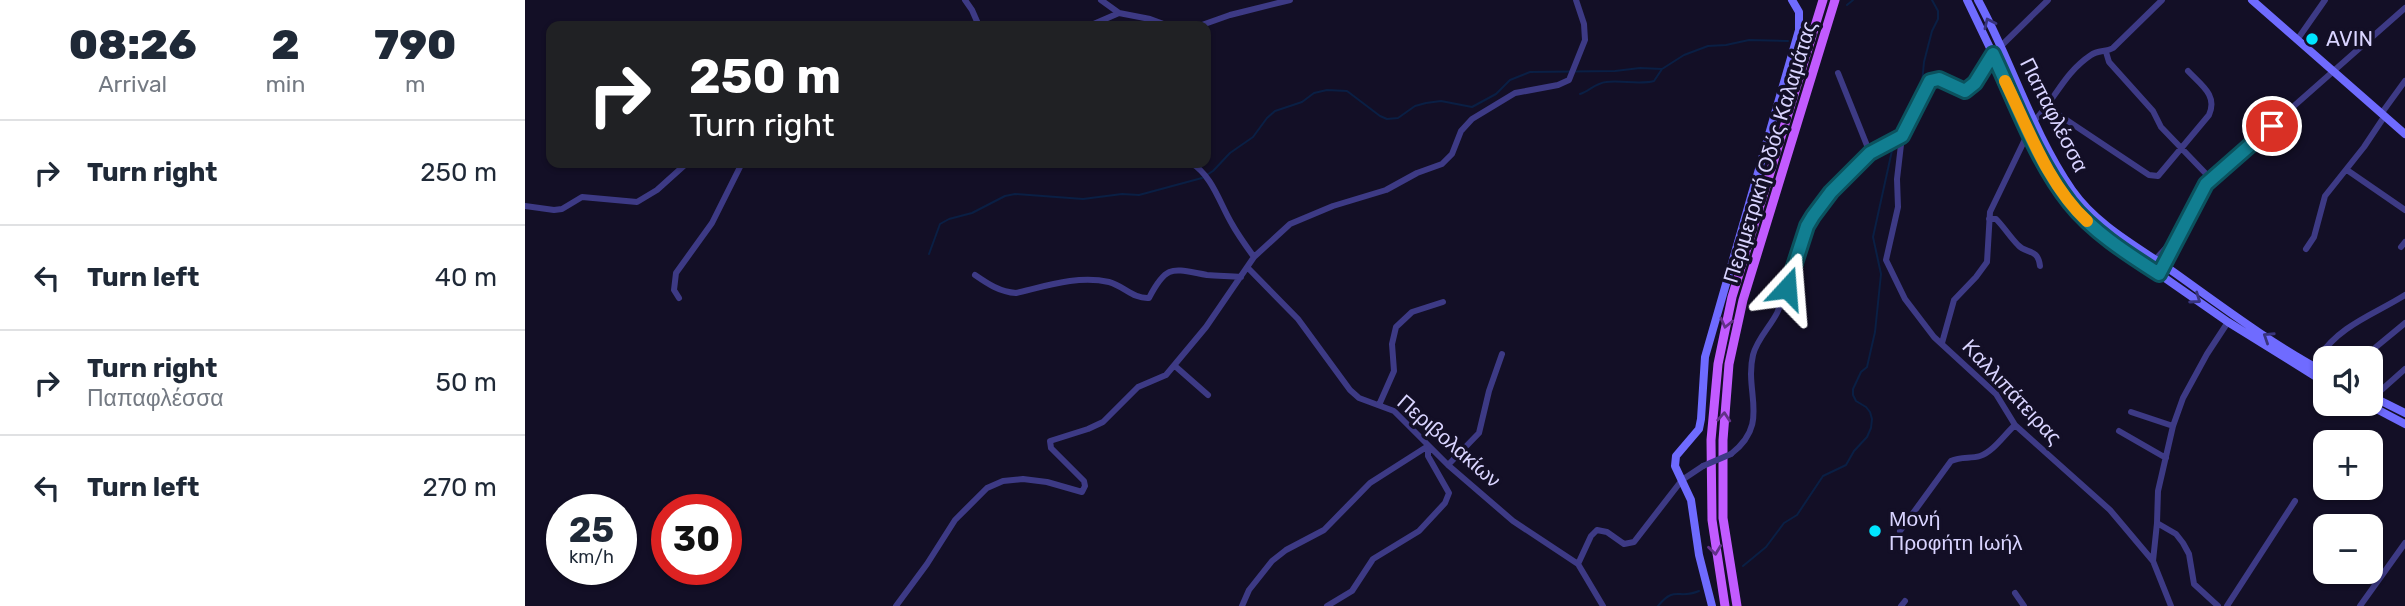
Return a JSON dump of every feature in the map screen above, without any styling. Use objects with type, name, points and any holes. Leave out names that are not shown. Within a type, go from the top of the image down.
[{"type":"main road","points":[[1712,606],[1699,555],[1691,500],[1675,466],[1676,456],[1699,429],[1702,419],[1705,357],[1799,30],[1799,12],[1792,0]]},
{"type":"main road","name":"Περιμετρική Οδός Καλαμάτας","points":[[1725,606],[1711,520],[1711,440],[1718,363],[1733,297],[1823,0]]},
{"type":"main road","name":"Περιμετρική Οδός Καλαμάτας","points":[[1737,606],[1727,555],[1723,507],[1723,440],[1729,364],[1743,300],[1835,0]]},
{"type":"main road","name":"Παπαφλέσσα","points":[[1967,0],[2029,131],[2071,205],[2106,237],[2149,268],[2162,270],[2313,365]]},
{"type":"main road","name":"Παπαφλέσσα","points":[[1978,0],[2055,161],[2079,199],[2112,230],[2155,260],[2162,270],[2228,322],[2313,375]]},
{"type":"main road","points":[[2252,0],[2405,134]]},
{"type":"main road","points":[[2383,400],[2405,413]]},
{"type":"main road","points":[[2383,412],[2405,424]]},
{"type":"street","points":[[965,0],[976,21]]},
{"type":"street","points":[[1101,0],[1119,13],[1143,21]]},
{"type":"street","points":[[1211,22],[1290,0]]},
{"type":"street","points":[[896,606],[955,520],[987,488],[1003,481],[1023,479],[1047,482],[1082,492],[1084,481],[1051,448],[1050,441],[1103,422],[1138,387],[1167,375],[1206,327],[1254,257],[1290,223],[1333,206],[1386,191],[1408,177],[1441,163],[1452,154],[1465,124],[1508,96],[1565,83],[1585,40],[1584,24],[1576,0]]},
{"type":"street","points":[[2000,47],[2048,0]]},
{"type":"street","points":[[2035,120],[2047,107],[2064,79],[2094,53],[2106,52],[2118,43],[2162,0]]},
{"type":"street","points":[[2297,40],[2325,0]]},
{"type":"street","points":[[2162,270],[2211,179],[2405,8]]},
{"type":"street","points":[[1101,21],[1119,13]]},
{"type":"street","points":[[2106,52],[2109,62],[2153,110],[2161,127],[2211,179]]},
{"type":"street","points":[[1578,564],[1591,536],[1597,530],[1607,532],[1624,544],[1634,542],[1682,480],[1743,445],[1753,424],[1755,412],[1751,373],[1753,355],[1781,303],[1807,226],[1831,192],[1870,153],[1902,136],[1930,81],[1939,79],[1965,91],[1975,83],[1993,54]]},
{"type":"street","points":[[2047,107],[2153,176],[2160,175],[2209,115],[2213,105],[2211,95],[2187,71]]},
{"type":"street","points":[[1839,73],[1870,153]]},
{"type":"street","points":[[2307,249],[2314,237],[2325,196],[2347,170],[2405,81]]},
{"type":"street","points":[[1942,343],[1954,300],[1987,262],[1992,206],[2029,131]]},
{"type":"street","name":"Καλλιπάτειρας","points":[[1902,136],[1896,186],[1899,207],[1886,251],[1886,260],[1905,299],[1925,327],[1996,394],[2015,425],[2110,510],[2153,561],[2171,606]]},
{"type":"street","points":[[525,205],[562,209],[582,197],[637,202],[657,190],[681,168]]},
{"type":"street","points":[[679,298],[674,290],[676,274],[712,223],[740,168]]},
{"type":"street","points":[[1197,168],[1206,176],[1230,221],[1254,257]]},
{"type":"street","points":[[2347,170],[2405,210]]},
{"type":"street","points":[[1989,219],[1996,219],[2020,248],[2035,253],[2040,266]]},
{"type":"street","points":[[2149,268],[2178,236]]},
{"type":"street","name":"Περιβολακίων","points":[[1248,268],[1298,319],[1350,390],[1359,398],[1394,411],[1428,446],[1513,521],[1578,564],[1603,606]]},
{"type":"street","points":[[975,275],[995,288],[1009,293],[1094,279],[1118,285],[1141,299],[1149,298],[1158,280],[1171,270],[1184,269],[1207,274],[1241,276]]},
{"type":"street","points":[[2328,346],[2369,313],[2405,295]]},
{"type":"street","points":[[1379,405],[1394,371],[1392,344],[1396,327],[1412,312],[1443,302]]},
{"type":"street","points":[[2153,561],[2158,491],[2173,426],[2183,398],[2228,322]]},
{"type":"street","points":[[2377,346],[2405,323]]},
{"type":"street","points":[[1448,464],[1479,433],[1489,391],[1502,355]]},
{"type":"street","points":[[1175,366],[1208,395]]},
{"type":"street","points":[[2383,387],[2405,369]]},
{"type":"street","points":[[2131,412],[2173,426]]},
{"type":"street","points":[[1899,531],[1951,461],[1959,457],[1979,457],[1988,452],[2015,425]]},
{"type":"street","points":[[2119,431],[2166,458]]},
{"type":"street","points":[[1242,606],[1249,590],[1272,561],[1286,550],[1324,530],[1370,483],[1428,446]]},
{"type":"street","points":[[1327,606],[1352,591],[1373,559],[1384,550],[1412,537],[1445,503],[1449,493],[1428,456],[1428,446]]},
{"type":"street","points":[[2227,606],[2295,500]]},
{"type":"street","points":[[2157,523],[2176,534],[2183,543],[2189,554],[2194,584],[2218,606]]},
{"type":"street","points":[[2360,606],[2404,545]]},
{"type":"street","points":[[2015,593],[2024,606]]},
{"type":"street","points":[[2365,599],[2373,606]]},
{"type":"waterway","points":[[1847,5],[1853,0]]},
{"type":"waterway","points":[[1921,94],[1924,62],[1938,19],[1938,11],[1932,0]]},
{"type":"waterway","points":[[1580,94],[1606,82],[1654,81],[1662,69],[1684,55],[1708,46],[1749,40],[1788,41]]},
{"type":"waterway","points":[[929,254],[940,224],[972,213],[1005,196],[1015,194],[1083,199],[1122,194],[1139,195],[1202,178],[1253,137],[1275,111],[1302,102],[1314,93],[1327,90],[1347,91],[1387,119],[1398,118],[1415,106],[1426,103],[1441,101],[1472,107],[1496,94],[1510,80],[1530,72],[1662,69]]},
{"type":"waterway","points":[[1896,135],[1913,108]]},
{"type":"waterway","points":[[1743,566],[1766,547],[1784,523],[1797,515],[1823,476],[1846,465],[1871,428],[1870,412],[1856,401],[1853,389],[1861,372],[1867,367],[1875,332],[1881,274],[1873,237],[1893,146]]},
{"type":"waterway","points":[[1658,606],[1673,594],[1699,591]]},
{"type":"slow traffic","points":[[2005,81],[2052,175],[2071,205],[2087,221]]},
{"type":"place","name":"AVIN","points":[[2312,39]]},
{"type":"place","name":"Μονή Προφήτη Ιωήλ","points":[[1875,531]]},
{"type":"route","points":[[1787,288],[1807,226],[1831,192],[1870,153],[1902,136],[1930,81],[1939,79],[1965,91],[1975,83],[1993,54],[2047,167],[2071,205],[2106,237],[2159,274],[2206,184],[2272,126]]}]
